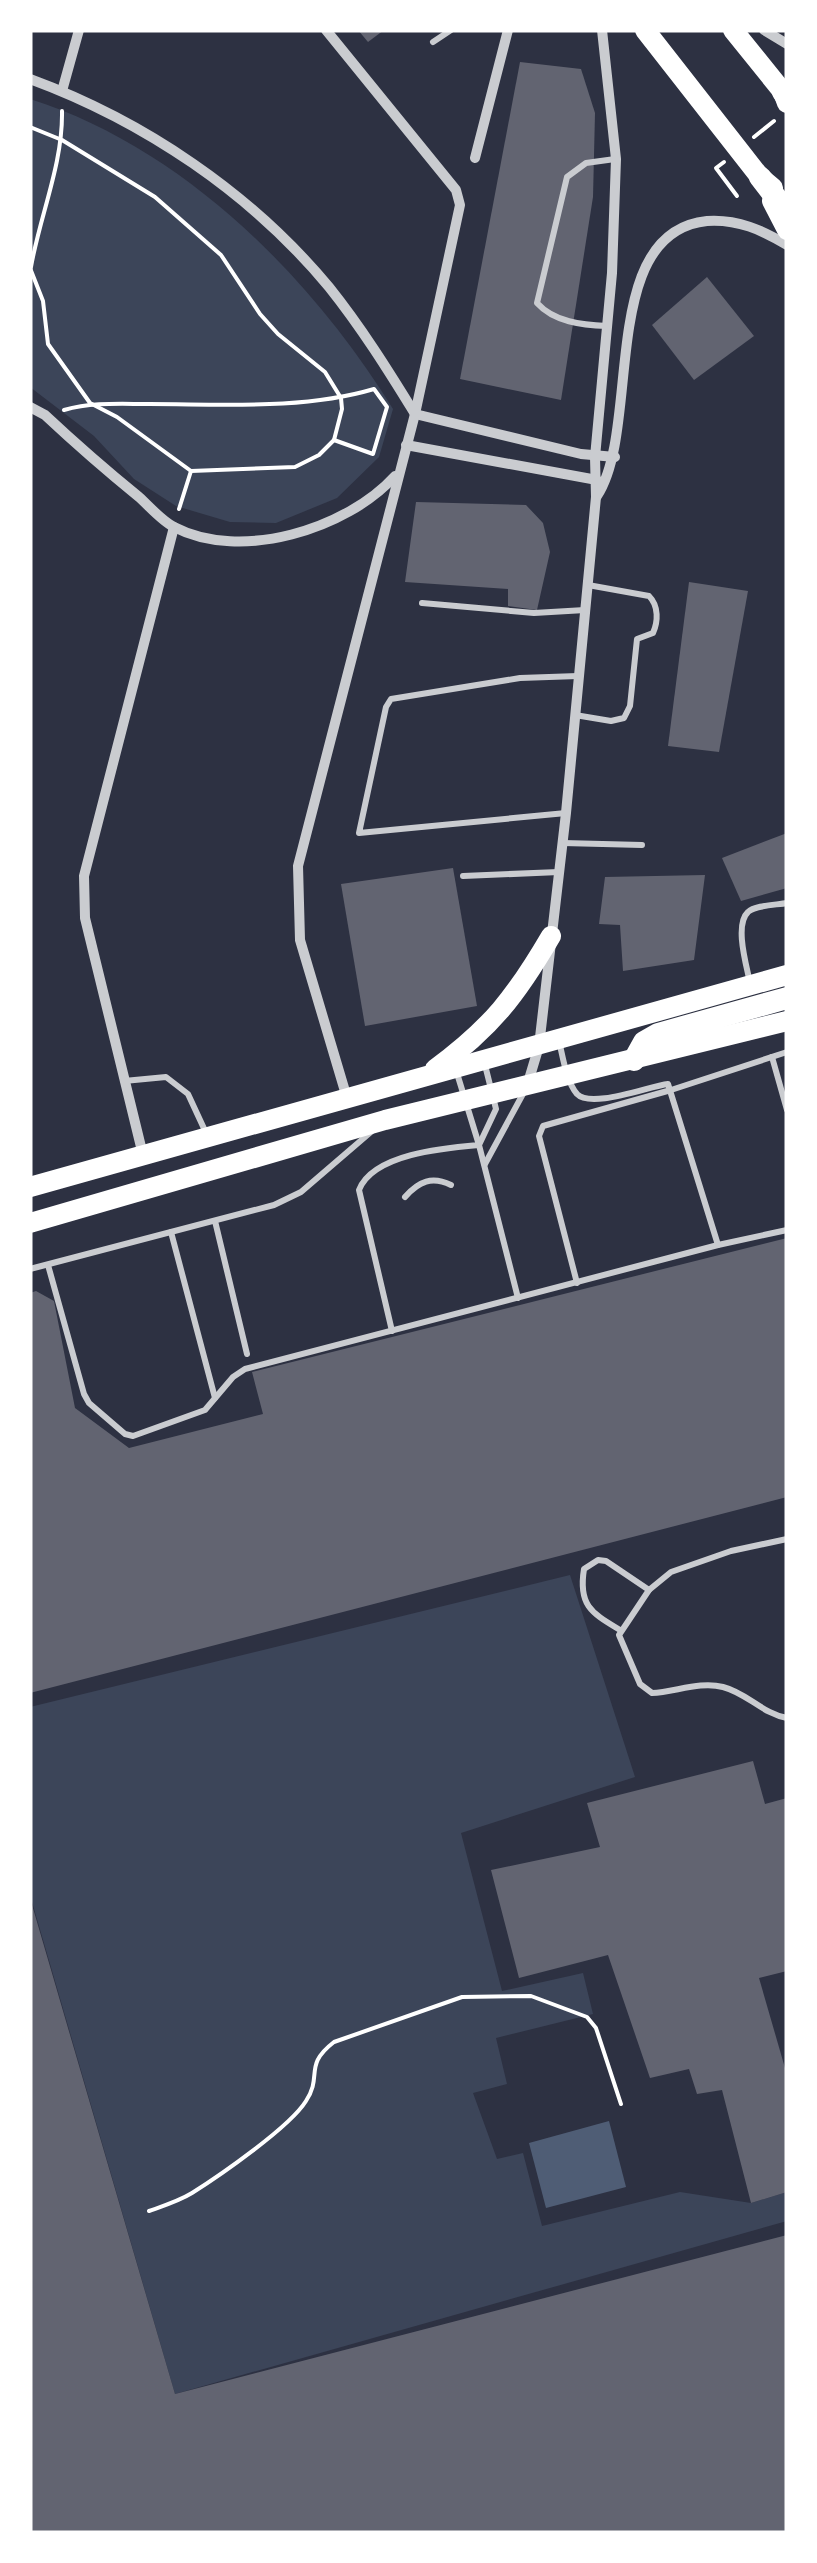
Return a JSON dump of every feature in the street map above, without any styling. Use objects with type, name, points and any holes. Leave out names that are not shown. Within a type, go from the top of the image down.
[{"type":"main road","points":[[645,30],[787,212]]},
{"type":"main road","points":[[733,30],[786,97]]},
{"type":"main road","points":[[760,176],[787,200]]},
{"type":"main road","points":[[760,176],[787,230]]},
{"type":"main road","points":[[425,1077],[480,1034],[508,1004],[550,936]]},
{"type":"main road","points":[[30,1187],[787,976]]},
{"type":"main road","points":[[634,1060],[644,1042],[658,1034],[787,998]]},
{"type":"main road","points":[[30,1223],[385,1120],[787,1021]]},
{"type":"street","points":[[62,91],[79,30]]},
{"type":"street","points":[[326,30],[460,199],[460,215],[415,414],[298,866],[300,940],[347,1098]]},
{"type":"street","points":[[474,158],[508,30]]},
{"type":"street","points":[[527,1086],[548,1043],[550,936],[566,813],[596,497],[595,457],[616,159],[602,30]]},
{"type":"street","points":[[764,30],[787,44]]},
{"type":"street","points":[[30,79],[153,136],[270,226],[327,285],[382,359],[415,414],[595,457],[615,458]]},
{"type":"street","points":[[596,497],[615,458],[632,317],[640,280],[651,256],[678,230],[693,223],[719,220],[759,228],[787,245]]},
{"type":"street","points":[[30,406],[174,527],[222,541],[282,536],[340,518],[378,494],[398,472]]},
{"type":"street","points":[[406,445],[606,482]]},
{"type":"street","points":[[143,1155],[85,918],[84,876],[174,527]]},
{"type":"lane","points":[[433,42],[451,30]]},
{"type":"lane","points":[[607,326],[546,314],[537,303],[567,178],[586,163],[616,159]]},
{"type":"lane","points":[[576,714],[618,720],[628,713],[636,639],[654,632],[657,612],[650,596],[588,585]]},
{"type":"lane","points":[[422,603],[534,613],[586,610]]},
{"type":"lane","points":[[566,813],[359,833],[386,707],[391,699],[520,678],[580,676]]},
{"type":"lane","points":[[562,843],[642,844]]},
{"type":"lane","points":[[463,876],[559,872]]},
{"type":"lane","points":[[751,986],[741,939],[745,916],[751,910],[787,902]]},
{"type":"lane","points":[[548,1043],[576,1093],[590,1100],[667,1084],[718,1245]]},
{"type":"lane","points":[[578,1282],[540,1129],[550,1122],[671,1090],[787,1052]]},
{"type":"lane","points":[[772,1057],[787,1110]]},
{"type":"lane","points":[[478,1145],[496,1109],[484,1062]]},
{"type":"lane","points":[[456,1069],[518,1298]]},
{"type":"lane","points":[[124,1081],[166,1077],[188,1094],[208,1136]]},
{"type":"lane","points":[[484,1165],[527,1086]]},
{"type":"lane","points":[[30,1269],[257,1211],[301,1192],[385,1120]]},
{"type":"lane","points":[[392,1331],[359,1190],[363,1180],[371,1170],[396,1160],[444,1148],[478,1145]]},
{"type":"lane","points":[[405,1197],[414,1187],[430,1180],[452,1185]]},
{"type":"lane","points":[[215,1221],[247,1354]]},
{"type":"lane","points":[[48,1265],[84,1394],[125,1434],[133,1436],[203,1410],[245,1369],[787,1230]]},
{"type":"lane","points":[[171,1232],[215,1398]]},
{"type":"lane","points":[[787,1539],[731,1551],[672,1572],[649,1590],[620,1630],[640,1684],[647,1690],[718,1686],[736,1691],[774,1716],[787,1718]]},
{"type":"lane","points":[[620,1630],[589,1611],[583,1594],[584,1569],[598,1560],[606,1562],[649,1590]]},
{"type":"path","points":[[30,127],[62,140],[155,196],[221,254],[260,314],[278,334],[325,372],[341,398],[342,409],[334,440],[319,456],[294,467],[191,471],[118,417],[90,403],[48,344],[43,301],[30,270],[62,140],[62,91]]},
{"type":"path","points":[[45,416],[90,403],[246,403],[341,398],[374,388],[387,407],[374,454],[334,440]]},
{"type":"path","points":[[174,527],[191,471]]},
{"type":"path","points":[[149,2211],[190,2194],[284,2124],[305,2104],[313,2087],[314,2064],[319,2054],[334,2042],[462,1998],[531,1996],[588,2017],[596,2028],[622,2104]]},
{"type":"shaded area","points":[[30,99],[86,121],[139,149],[190,183],[282,265],[360,359],[393,409],[379,457],[337,498],[276,523],[230,522],[176,506],[134,479],[94,436],[30,387]]},
{"type":"shaded area","points":[[570,1575],[635,1777],[461,1833],[502,1991],[583,1973],[593,2014],[496,2038],[507,2084],[473,2093],[497,2159],[523,2153],[542,2226],[680,2192],[751,2203],[787,2192],[787,2221],[175,2394],[30,1895],[30,1707]]},
{"type":"shaded area","points":[[609,2121],[626,2187],[546,2208],[529,2143]]},
{"type":"building","points":[[358,30],[384,30],[368,42]]},
{"type":"building","points":[[520,62],[581,69],[595,113],[593,197],[561,400],[460,379]]},
{"type":"building","points":[[707,277],[754,336],[694,380],[652,325]]},
{"type":"building","points":[[416,502],[526,505],[543,523],[550,552],[537,610],[508,606],[508,589],[405,582]]},
{"type":"building","points":[[689,582],[748,591],[719,752],[668,746]]},
{"type":"building","points":[[787,833],[787,888],[741,901],[722,858]]},
{"type":"building","points":[[453,868],[477,1006],[365,1026],[341,884]]},
{"type":"building","points":[[705,875],[694,960],[623,971],[620,925],[599,924],[605,877]]},
{"type":"building","points":[[787,1238],[787,1497],[30,1693],[30,1293],[36,1291],[54,1301],[75,1408],[129,1448],[263,1414],[252,1372]]},
{"type":"building","points":[[753,1761],[765,1804],[787,1798],[787,1971],[759,1978],[787,2075],[787,2192],[751,2203],[722,2090],[697,2094],[689,2069],[650,2078],[608,1955],[519,1978],[491,1870],[600,1847],[587,1803]]},
{"type":"building","points":[[30,1898],[175,2394],[787,2235],[787,2533],[30,2533]]}]
